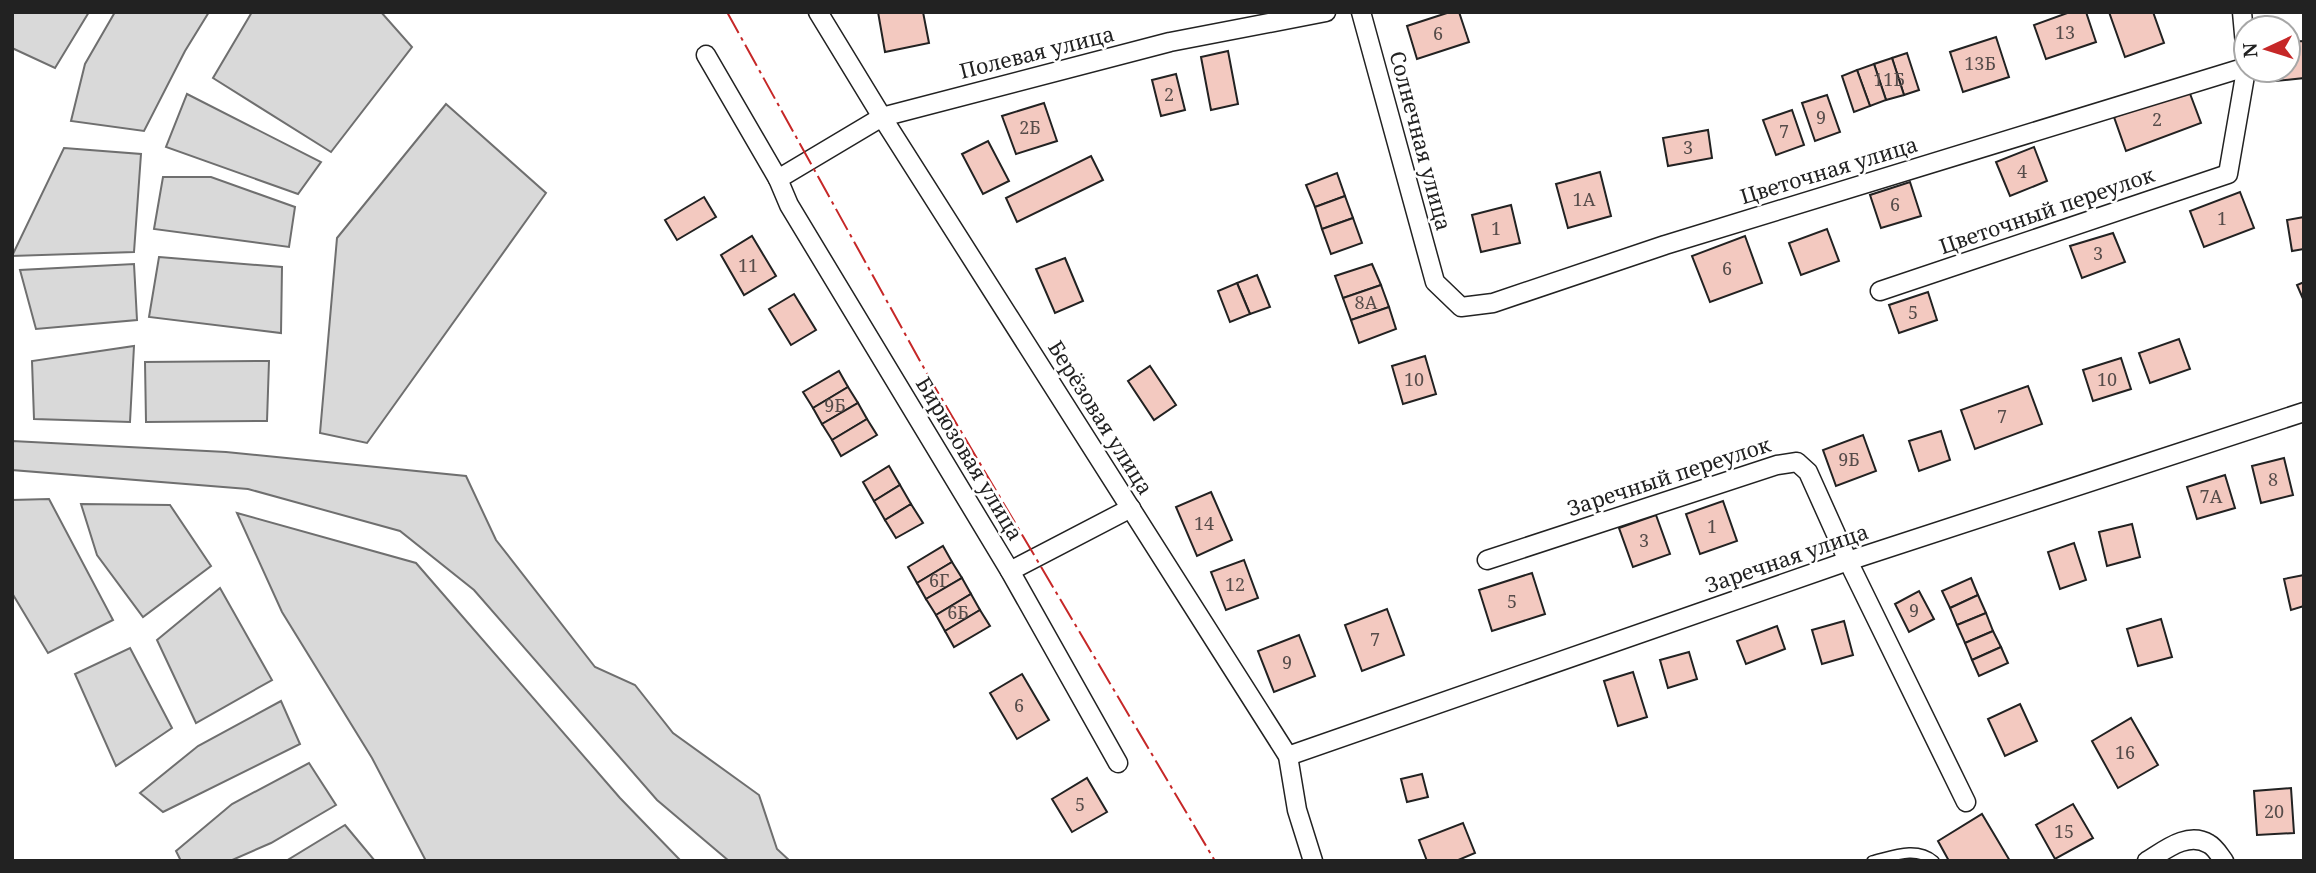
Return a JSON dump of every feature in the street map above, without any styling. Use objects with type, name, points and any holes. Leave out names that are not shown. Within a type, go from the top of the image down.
[{"type":"street","name":"Берёзовая улица","points":[[818,12],[1288,757],[1297,810],[1313,861]]},
{"type":"street","name":"Полевая улица","points":[[882,117],[1170,43],[1326,12]]},
{"type":"street","name":"Солнечная улица","points":[[1361,12],[1435,282]]},
{"type":"street","name":"Бирюзовая улица","points":[[706,55],[778,179],[789,205],[1010,571],[1118,763]]},
{"type":"street","name":"Цветочная улица","points":[[1435,282],[1461,307],[1493,303],[1665,245],[2232,72]]},
{"type":"street","name":"Цветочный переулок","points":[[1880,291],[2228,174],[2243,84]]},
{"type":"street","points":[[778,179],[882,117]]},
{"type":"street","name":"Заречная улица","points":[[1288,757],[1849,561],[2304,412]]},
{"type":"street","name":"Заречный переулок","points":[[1487,560],[1777,465],[1797,462],[1808,472],[1849,561]]},
{"type":"street","points":[[1010,571],[1131,508]]},
{"type":"street","points":[[1849,561],[1966,803]]},
{"type":"street","points":[[2147,861],[2179,842],[2194,839],[2210,844],[2224,861]]},
{"type":"lane","points":[[1872,861],[1909,852],[1927,855],[1934,861]]},
{"type":"shaded area","points":[[12,12],[89,12],[55,68],[12,48]]},
{"type":"shaded area","points":[[115,12],[209,12],[185,51],[144,131],[71,121],[85,64]]},
{"type":"shaded area","points":[[252,12],[381,12],[412,47],[331,152],[213,78]]},
{"type":"shaded area","points":[[187,94],[321,162],[298,194],[166,147]]},
{"type":"shaded area","points":[[446,104],[546,193],[367,443],[320,433],[337,238]]},
{"type":"shaded area","points":[[64,148],[141,154],[134,252],[12,256]]},
{"type":"shaded area","points":[[163,177],[211,177],[295,207],[289,247],[154,229]]},
{"type":"shaded area","points":[[159,257],[282,267],[281,333],[149,317]]},
{"type":"shaded area","points":[[134,264],[137,320],[36,329],[20,270]]},
{"type":"shaded area","points":[[134,346],[130,422],[34,419],[32,361]]},
{"type":"shaded area","points":[[269,361],[267,421],[146,422],[145,362]]},
{"type":"shaded area","points":[[12,441],[226,452],[466,476],[496,540],[595,667],[635,685],[673,733],[759,795],[777,849],[790,861],[729,861],[657,800],[474,590],[400,531],[248,489],[12,470]]},
{"type":"shaded area","points":[[49,499],[113,620],[48,653],[12,593],[12,500]]},
{"type":"shaded area","points":[[81,504],[170,505],[211,566],[143,617],[97,555]]},
{"type":"shaded area","points":[[237,513],[416,563],[620,798],[681,861],[426,861],[372,758],[282,612]]},
{"type":"shaded area","points":[[220,588],[272,680],[196,723],[157,640]]},
{"type":"shaded area","points":[[130,648],[172,728],[116,766],[75,674]]},
{"type":"shaded area","points":[[281,701],[300,744],[163,812],[140,793],[198,746]]},
{"type":"shaded area","points":[[309,763],[336,805],[271,843],[230,861],[181,861],[176,851],[232,804]]},
{"type":"shaded area","points":[[345,825],[375,861],[286,861]]},
{"type":"building","points":[[878,12],[923,12],[929,43],[885,52]]},
{"type":"building","points":[[1450,12],[1459,12],[1469,42],[1417,59],[1407,26]]},
{"type":"building","points":[[2070,12],[2086,12],[2096,42],[2046,59],[2034,25]]},
{"type":"building","points":[[2109,12],[2153,12],[2164,43],[2125,57]]},
{"type":"building","points":[[1996,37],[2009,77],[1963,92],[1950,52]]},
{"type":"building","points":[[2302,41],[2304,41],[2302,78]]},
{"type":"building","points":[[1228,51],[1238,104],[1211,110],[1201,57]]},
{"type":"building","points":[[1907,53],[1919,90],[1904,95],[1892,58]]},
{"type":"building","points":[[1892,58],[1904,95],[1886,100],[1874,64]]},
{"type":"building","points":[[1874,64],[1886,100],[1870,106],[1857,70]]},
{"type":"building","points":[[1857,70],[1870,106],[1854,112],[1842,76]]},
{"type":"building","points":[[1176,74],[1185,110],[1161,116],[1152,80]]},
{"type":"building","points":[[2189,91],[2201,123],[2126,151],[2114,117]]},
{"type":"building","points":[[1827,95],[1840,132],[1815,141],[1802,103]]},
{"type":"building","points":[[1044,103],[1057,141],[1016,154],[1002,116]]},
{"type":"building","points":[[1792,110],[1804,145],[1776,155],[1763,120]]},
{"type":"building","points":[[1708,130],[1712,158],[1668,166],[1663,138]]},
{"type":"building","points":[[988,141],[1009,181],[983,194],[962,154]]},
{"type":"building","points":[[2034,147],[2047,181],[2010,196],[1996,162]]},
{"type":"building","points":[[1091,156],[1103,180],[1017,222],[1006,198]]},
{"type":"building","points":[[1600,172],[1611,216],[1568,228],[1556,184]]},
{"type":"building","points":[[1337,173],[1345,196],[1315,207],[1306,185]]},
{"type":"building","points":[[1910,182],[1921,216],[1881,228],[1870,195]]},
{"type":"building","points":[[2240,192],[2254,228],[2204,247],[2190,211]]},
{"type":"building","points":[[1345,196],[1353,218],[1322,229],[1315,207]]},
{"type":"building","points":[[704,197],[716,217],[677,240],[665,220]]},
{"type":"building","points":[[1511,205],[1520,243],[1481,252],[1472,215]]},
{"type":"building","points":[[2304,217],[2304,249],[2292,251],[2287,220]]},
{"type":"building","points":[[1353,218],[1362,243],[1331,254],[1322,229]]},
{"type":"building","points":[[1827,229],[1839,261],[1801,275],[1789,243]]},
{"type":"building","points":[[2113,233],[2125,262],[2082,278],[2070,246]]},
{"type":"building","points":[[752,236],[776,276],[744,295],[721,255]]},
{"type":"building","points":[[1745,236],[1762,283],[1710,302],[1692,256]]},
{"type":"building","points":[[1065,258],[1083,301],[1055,313],[1036,269]]},
{"type":"building","points":[[1372,264],[1381,285],[1343,298],[1335,276]]},
{"type":"building","points":[[1257,275],[1270,307],[1250,314],[1237,283]]},
{"type":"building","points":[[2304,282],[2304,301],[2297,285]]},
{"type":"building","points":[[1237,283],[1250,314],[1230,322],[1218,291]]},
{"type":"building","points":[[1381,285],[1389,307],[1351,320],[1343,298]]},
{"type":"building","points":[[1928,292],[1937,320],[1899,333],[1889,305]]},
{"type":"building","points":[[794,294],[816,330],[791,345],[769,309]]},
{"type":"building","points":[[1389,307],[1396,329],[1359,343],[1351,320]]},
{"type":"building","points":[[2179,339],[2190,369],[2150,383],[2139,353]]},
{"type":"building","points":[[1425,356],[1436,394],[1403,404],[1392,366]]},
{"type":"building","points":[[2121,358],[2131,389],[2093,401],[2083,370]]},
{"type":"building","points":[[1150,366],[1176,405],[1154,420],[1128,381]]},
{"type":"building","points":[[839,371],[848,387],[813,408],[803,392]]},
{"type":"building","points":[[2028,386],[2042,424],[1975,449],[1961,410]]},
{"type":"building","points":[[848,387],[858,403],[822,424],[813,408]]},
{"type":"building","points":[[858,403],[867,419],[832,440],[822,424]]},
{"type":"building","points":[[867,419],[877,435],[841,456],[832,440]]},
{"type":"building","points":[[1941,431],[1950,460],[1919,471],[1909,441]]},
{"type":"building","points":[[1863,435],[1876,471],[1836,486],[1823,450]]},
{"type":"building","points":[[2284,458],[2293,495],[2261,503],[2252,466]]},
{"type":"building","points":[[889,466],[900,485],[874,501],[863,482]]},
{"type":"building","points":[[2225,475],[2235,508],[2197,519],[2187,487]]},
{"type":"building","points":[[900,485],[911,504],[885,520],[874,501]]},
{"type":"building","points":[[1211,492],[1232,540],[1197,556],[1176,507]]},
{"type":"building","points":[[1723,501],[1737,541],[1700,554],[1686,514]]},
{"type":"building","points":[[911,504],[923,523],[896,538],[885,520]]},
{"type":"building","points":[[1656,515],[1670,554],[1633,567],[1619,528]]},
{"type":"building","points":[[2132,524],[2140,557],[2107,566],[2099,532]]},
{"type":"building","points":[[2074,543],[2086,580],[2060,589],[2048,552]]},
{"type":"building","points":[[943,546],[952,562],[917,583],[908,567]]},
{"type":"building","points":[[1244,560],[1258,598],[1226,610],[1211,572]]},
{"type":"building","points":[[952,562],[962,578],[926,599],[917,583]]},
{"type":"building","points":[[1532,573],[1545,614],[1492,631],[1479,590]]},
{"type":"building","points":[[2304,575],[2304,606],[2291,610],[2284,579]]},
{"type":"building","points":[[962,578],[971,594],[936,615],[926,599]]},
{"type":"building","points":[[1971,578],[1978,595],[1950,608],[1942,591]]},
{"type":"building","points":[[1919,591],[1934,619],[1909,632],[1895,604]]},
{"type":"building","points":[[971,594],[980,610],[945,631],[936,615]]},
{"type":"building","points":[[1978,595],[1986,613],[1957,625],[1950,608]]},
{"type":"building","points":[[1387,609],[1404,655],[1362,671],[1345,625]]},
{"type":"building","points":[[980,610],[990,626],[954,647],[945,631]]},
{"type":"building","points":[[1986,613],[1993,631],[1965,643],[1957,625]]},
{"type":"building","points":[[2161,619],[2172,657],[2138,666],[2127,629]]},
{"type":"building","points":[[1844,621],[1853,655],[1822,664],[1812,630]]},
{"type":"building","points":[[1777,626],[1785,649],[1746,664],[1737,641]]},
{"type":"building","points":[[1993,631],[2001,647],[1972,660],[1965,643]]},
{"type":"building","points":[[1299,635],[1315,676],[1274,692],[1258,651]]},
{"type":"building","points":[[2001,647],[2008,663],[1979,676],[1972,660]]},
{"type":"building","points":[[1689,652],[1697,679],[1668,688],[1660,660]]},
{"type":"building","points":[[1633,672],[1647,717],[1618,726],[1604,681]]},
{"type":"building","points":[[1022,674],[1049,720],[1017,739],[990,693]]},
{"type":"building","points":[[2020,704],[2037,741],[2005,756],[1988,719]]},
{"type":"building","points":[[2131,718],[2158,765],[2118,788],[2092,741]]},
{"type":"building","points":[[1422,774],[1428,797],[1407,802],[1401,779]]},
{"type":"building","points":[[1087,778],[1107,812],[1072,832],[1052,799]]},
{"type":"building","points":[[2291,788],[2294,833],[2257,835],[2254,791]]},
{"type":"building","points":[[2073,804],[2093,838],[2055,859],[2036,825]]},
{"type":"building","points":[[1982,814],[2010,861],[1949,861],[1938,841]]},
{"type":"building","points":[[1463,823],[1475,853],[1456,861],[1427,861],[1419,840]]},
{"type":"power","points":[[727,12],[930,379],[1215,861]]}]
